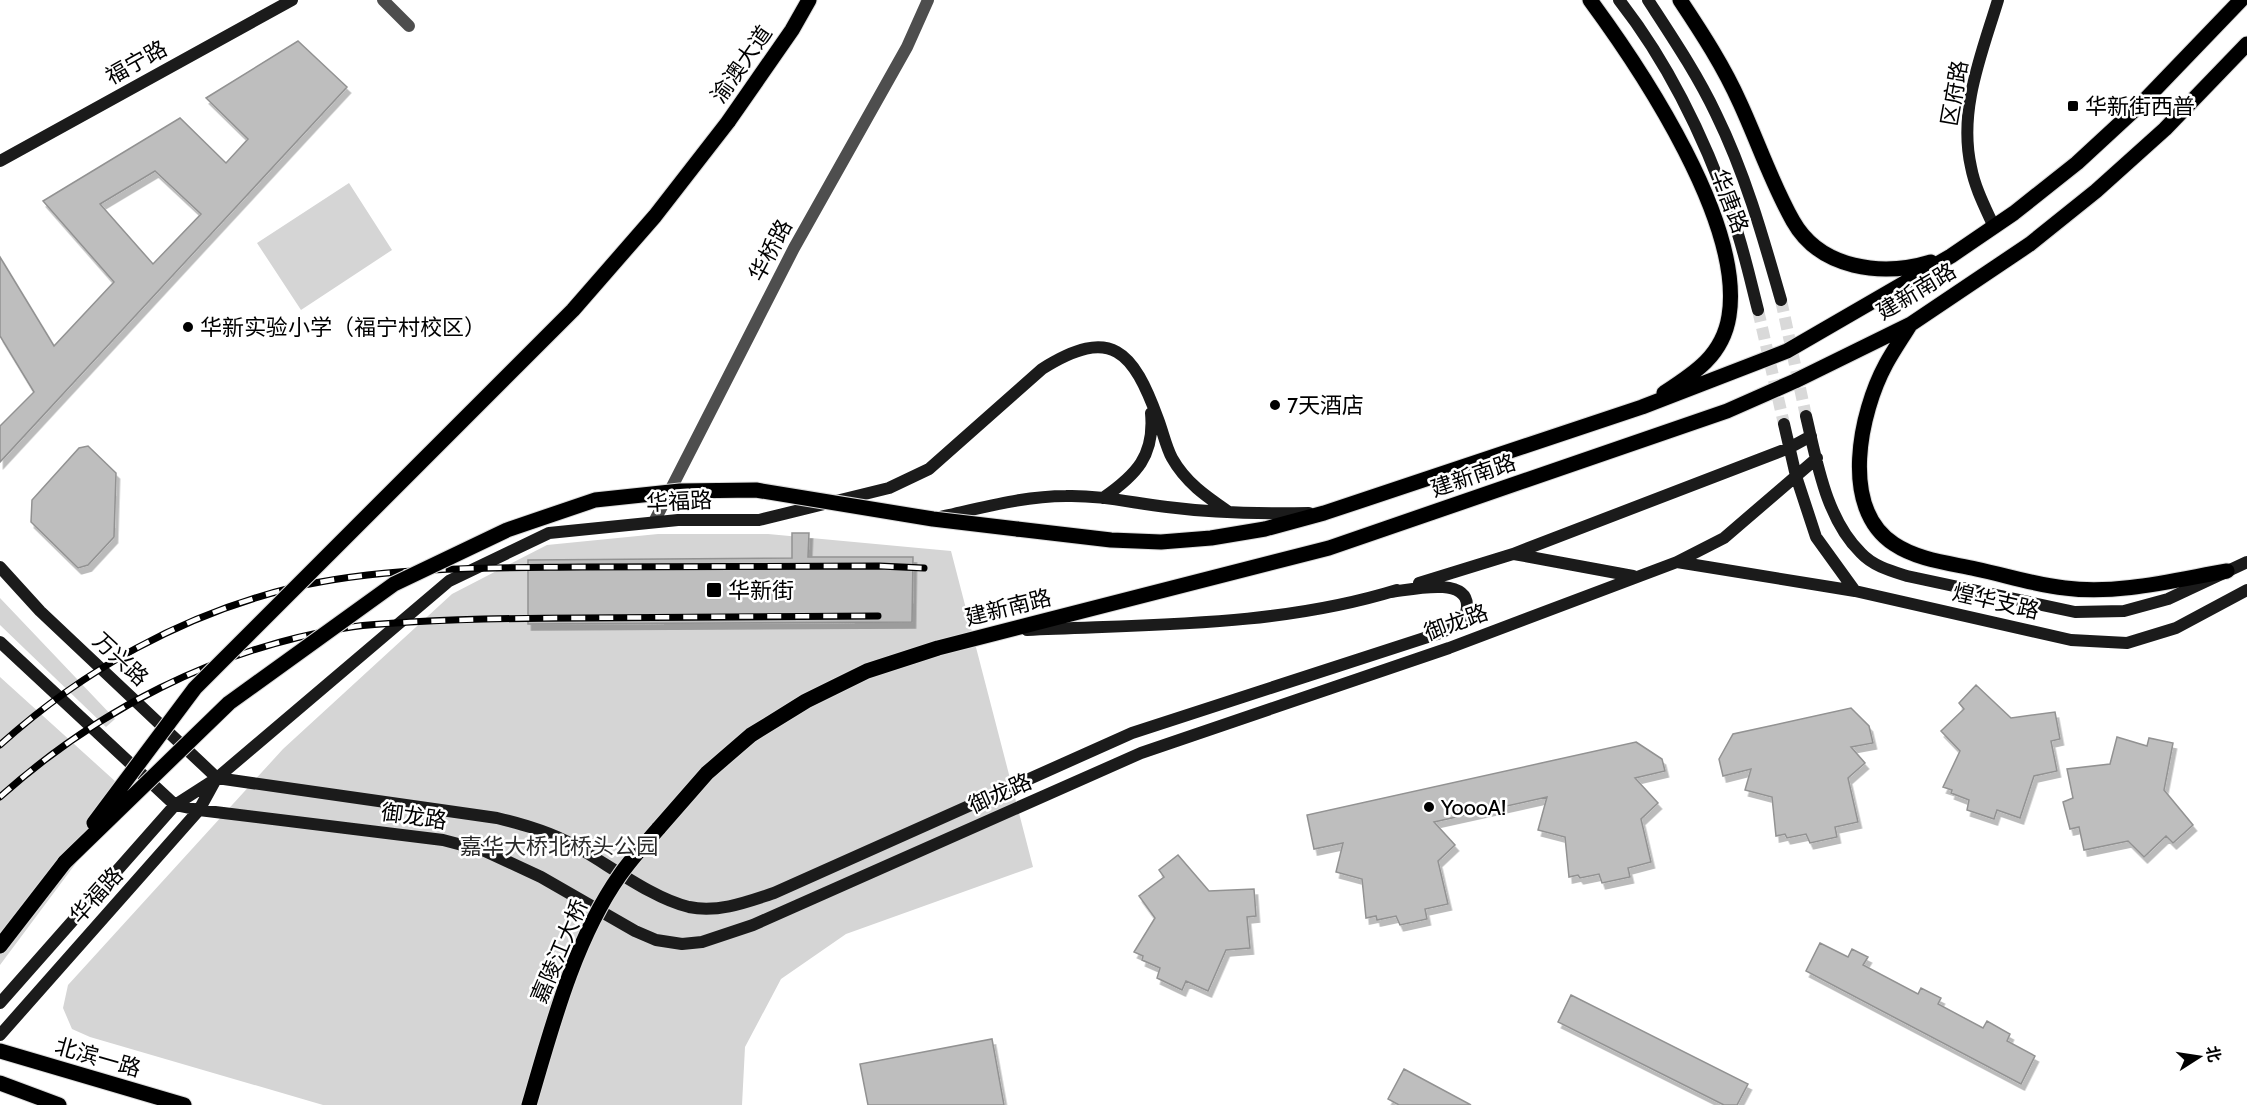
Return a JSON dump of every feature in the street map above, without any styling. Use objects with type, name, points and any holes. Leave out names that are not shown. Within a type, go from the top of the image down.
[{"type":"main road","name":"福宁路","points":[[0,161],[292,0]]},
{"type":"main road","name":"渝澳大道","points":[[65,862],[195,688],[573,310],[655,216],[728,122],[792,30],[809,0]]},
{"type":"main road","name":"华唐路","points":[[1590,0],[1632,61],[1678,136],[1713,215],[1724,251],[1729,282],[1729,316],[1719,344],[1709,360],[1694,374],[1642,407]]},
{"type":"main road","points":[[1619,0],[1663,62],[1697,126],[1733,218],[1758,309]]},
{"type":"main road","points":[[1648,0],[1682,51],[1716,114],[1754,209],[1781,300]]},
{"type":"main road","points":[[1680,0],[1703,34],[1739,101],[1793,222],[1809,242],[1827,255],[1846,264],[1866,268],[1895,269],[1922,265],[1952,256]]},
{"type":"main road","name":"区府路","points":[[1994,227],[1979,195],[1970,166],[1967,140],[1968,111],[1973,84],[1998,0]]},
{"type":"main road","name":"建新南路","points":[[65,862],[229,704],[394,584],[507,530],[595,500],[680,491],[756,490],[933,519],[1111,540],[1161,542],[1211,538],[1265,529],[1324,513],[1642,407],[1787,351],[1952,256],[2014,213],[2085,155],[2142,103],[2241,0]]},
{"type":"main road","name":"建新南路","points":[[658,829],[716,765],[751,735],[806,701],[867,671],[938,648],[1340,544],[1727,411],[1795,381],[1911,324],[2030,244],[2096,190],[2165,129],[2247,44]]},
{"type":"main road","points":[[1911,324],[1886,365],[1876,389],[1860,450],[1859,480],[1865,507],[1877,529],[1893,544],[1917,555],[2066,588],[2118,589],[2227,571]]},
{"type":"main road","name":"华福路","points":[[0,1003],[175,805],[217,778],[449,581],[549,533],[678,520],[759,520],[889,488],[929,469],[1042,369],[1059,358],[1077,351],[1098,347],[1118,351],[1132,362],[1150,397],[1171,457],[1183,475],[1199,491],[1229,512]]},
{"type":"main road","name":"华福路","points":[[1103,498],[1128,481],[1145,456],[1152,424],[1150,397]]},
{"type":"main road","name":"煌华支路","points":[[1806,416],[1828,497],[1844,532],[1862,555],[1882,568],[1907,576],[2075,612],[2124,611],[2168,599],[2247,562]]},
{"type":"main road","points":[[1784,424],[1796,476],[1816,537],[1855,591]]},
{"type":"main road","points":[[1008,631],[1263,618],[1328,609],[1513,554],[1789,448],[1811,436]]},
{"type":"main road","name":"御龙路","points":[[199,810],[443,840],[485,851],[541,877],[635,931],[656,940],[682,944],[702,942],[753,925],[1142,753],[1449,648],[1677,562],[1724,538],[1816,458]]},
{"type":"main road","name":"建新南路","points":[[933,519],[1043,496],[1103,498],[1169,507],[1260,514],[1324,513]]},
{"type":"main road","points":[[1513,554],[1635,577]]},
{"type":"main road","name":"煌华支路","points":[[1677,562],[1855,591],[2071,640],[2127,643],[2176,628],[2247,590]]},
{"type":"main road","name":"万兴路","points":[[0,567],[40,610],[217,778]]},
{"type":"main road","name":"御龙路","points":[[217,778],[497,818],[535,827],[567,841],[661,896],[689,907],[718,909],[774,893],[1132,733],[1443,632],[1459,622],[1468,606],[1465,596],[1456,589],[1444,586],[1391,592]]},
{"type":"main road","points":[[0,642],[175,805],[199,810]]},
{"type":"main road","name":"华福路","points":[[0,1035],[199,810],[217,778]]},
{"type":"main road","name":"嘉陵江大桥","points":[[530,1105],[555,1016],[590,926],[619,876],[658,829]]},
{"type":"main road","points":[[0,946],[65,862]]},
{"type":"main road","name":"北滨一路","points":[[0,1051],[184,1105]]},
{"type":"main road","points":[[0,1083],[59,1105]]},
{"type":"street","points":[[383,0],[409,26]]},
{"type":"street","name":"华桥路","points":[[654,522],[794,248],[907,47],[928,0]]},
{"type":"green space","points":[[349,183],[392,250],[301,310],[257,243]]},
{"type":"green space","name":"嘉华大桥北桥头公园","points":[[658,534],[768,534],[951,551],[1033,867],[846,934],[781,979],[745,1047],[742,1105],[323,1105],[90,1037],[72,1029],[63,1008],[68,985],[283,749],[452,594],[547,545]]},
{"type":"green space","points":[[0,598],[115,719],[106,727],[0,625]]},
{"type":"green space","points":[[0,677],[116,782],[120,804],[0,965]]},
{"type":"building","points":[[298,41],[347,87],[0,462],[0,426],[34,392],[0,336],[0,257],[54,346],[114,282],[43,201],[180,118],[226,163],[248,139],[206,98]],"holes":[[[155,171],[201,214],[153,264],[100,204]]]},
{"type":"building","points":[[88,446],[116,473],[114,537],[88,565],[78,568],[31,522],[32,500],[79,448]]},
{"type":"building","name":"华新街","points":[[792,533],[809,533],[808,557],[913,557],[912,622],[528,624],[528,560],[792,558]]},
{"type":"building","points":[[1976,685],[2011,718],[2055,712],[2060,739],[2051,741],[2057,771],[2034,776],[2020,818],[1997,810],[1994,819],[1967,810],[1969,800],[1943,787],[1960,751],[1941,731],[1964,709],[1959,703]]},
{"type":"building","points":[[1851,708],[1869,726],[1873,743],[1851,747],[1865,763],[1848,778],[1858,822],[1835,827],[1837,837],[1810,843],[1806,834],[1787,838],[1785,834],[1776,836],[1772,797],[1745,790],[1751,769],[1723,776],[1719,759],[1733,734]]},
{"type":"building","points":[[2117,737],[2147,746],[2149,738],[2173,743],[2164,790],[2193,825],[2173,843],[2166,836],[2144,857],[2128,841],[2084,850],[2079,827],[2070,829],[2063,802],[2073,798],[2067,769],[2110,764]]},
{"type":"building","points":[[1636,742],[1662,759],[1665,771],[1635,778],[1658,803],[1641,819],[1651,862],[1628,868],[1630,877],[1602,883],[1599,874],[1580,878],[1578,875],[1569,877],[1565,837],[1538,830],[1547,797],[1434,822],[1455,845],[1438,861],[1448,904],[1425,909],[1427,919],[1400,925],[1396,916],[1377,920],[1376,916],[1366,918],[1362,879],[1336,872],[1343,843],[1314,849],[1307,815]]},
{"type":"building","points":[[1178,855],[1209,891],[1254,889],[1256,916],[1247,917],[1250,948],[1226,950],[1208,991],[1186,981],[1182,990],[1157,978],[1160,968],[1142,960],[1143,956],[1134,952],[1155,918],[1139,896],[1164,877],[1159,870]]},
{"type":"building","points":[[1820,943],[1848,957],[1852,949],[1868,957],[1863,965],[1918,994],[1921,988],[1941,998],[1938,1004],[1983,1028],[1987,1021],[2010,1034],[2007,1041],[2035,1056],[2021,1084],[1806,971]]},
{"type":"building","points":[[1571,995],[1748,1084],[1737,1105],[1724,1105],[1558,1022]]},
{"type":"building","points":[[992,1039],[1004,1105],[868,1105],[860,1064]]},
{"type":"building","points":[[1404,1069],[1471,1105],[1399,1105],[1388,1099]]},
{"type":"tunnel","points":[[1781,300],[1806,416]]},
{"type":"tunnel","points":[[1758,310],[1784,424]]},
{"type":"railway","points":[[0,745],[65,693],[136,648],[211,613],[251,599],[327,581],[399,572],[472,568],[879,566],[924,568]]},
{"type":"railway","points":[[0,797],[77,737],[160,688],[250,651],[345,628],[410,622],[538,618],[878,616]]},
{"type":"place","name":"华新街西普","points":[[2073,106]]},
{"type":"place","name":"华新实验小学（福宁村校区）","points":[[188,327]]},
{"type":"place","name":"7天酒店","points":[[1275,405]]},
{"type":"place","name":"华新街","points":[[714,590]]},
{"type":"place","name":"YoooA!","points":[[1429,807]]}]
